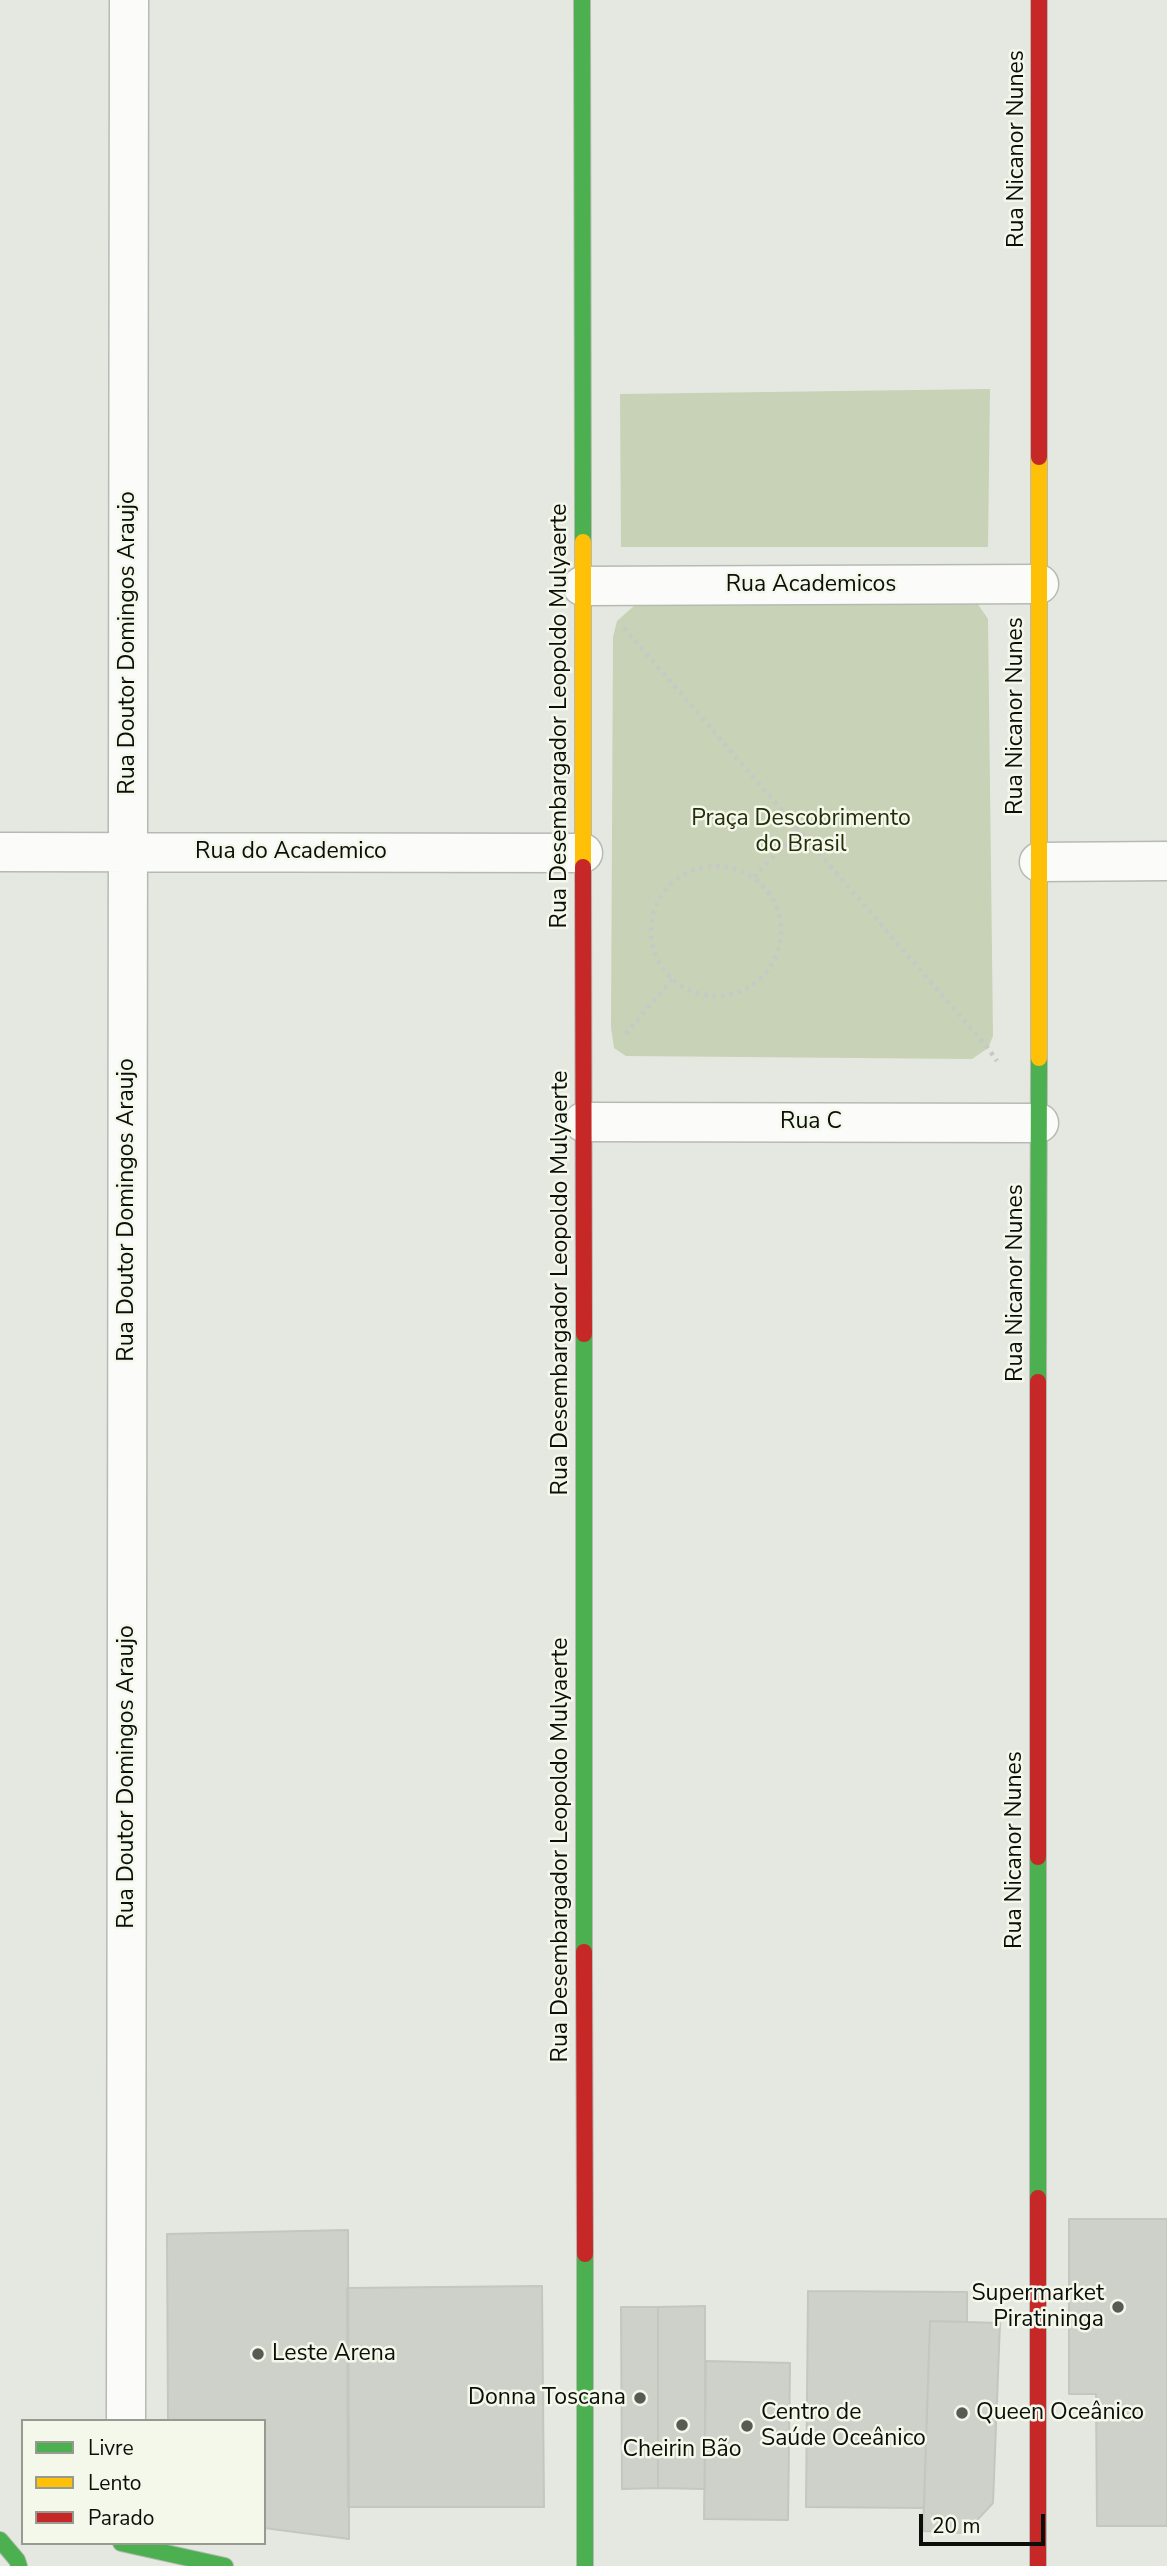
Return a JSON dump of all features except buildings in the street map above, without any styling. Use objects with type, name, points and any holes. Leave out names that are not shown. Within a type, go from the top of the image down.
[{"type":"street","name":"Rua Doutor Domingos Araujo","points":[[126,2419],[129,0]]},
{"type":"street","name":"Rua Desembargador Leopoldo Mulyaerte","points":[[582,0],[585,2566]]},
{"type":"street","name":"Rua Nicanor Nunes","points":[[1038,2566],[1039,0]]},
{"type":"street","name":"Rua Academicos","points":[[582,586],[1039,584]]},
{"type":"street","name":"Rua do Academico","points":[[0,852],[583,853]]},
{"type":"street","points":[[1039,862],[1167,861]]},
{"type":"street","name":"Rua C","points":[[583,1122],[1039,1123]]},
{"type":"street","points":[[0,2540],[19,2566]]},
{"type":"street","points":[[129,2545],[225,2566]]},
{"type":"path","points":[[582,586],[617,621],[979,1037],[1003,1069]]},
{"type":"path","points":[[754,877],[799,830]]},
{"type":"path","points":[[720,865],[743,870],[754,877],[770,894],[779,914],[781,938],[776,957],[763,977],[732,994],[716,996],[694,993],[682,987],[658,961],[653,946],[651,924],[664,891],[674,880],[697,867],[720,865]]},
{"type":"green space","points":[[990,389],[988,547],[621,547],[620,394]]},
{"type":"green space","name":"Praça Descobrimento do Brasil","points":[[961,595],[977,603],[988,619],[993,1036],[988,1048],[972,1059],[626,1056],[614,1048],[611,1027],[613,637],[617,621],[635,605]]},
{"type":"traffic: fast","points":[[582,0],[583,542]]},
{"type":"traffic: fast","points":[[1038,1382],[1039,1058]]},
{"type":"traffic: fast","points":[[584,1334],[584,1952]]},
{"type":"traffic: fast","points":[[1038,1857],[1038,2198]]},
{"type":"traffic: fast","points":[[585,2254],[585,2566]]},
{"type":"traffic: fast","points":[[0,2540],[19,2566]]},
{"type":"traffic: fast","points":[[130,2545],[225,2566]]},
{"type":"traffic: slow","points":[[1039,457],[1039,1058]]},
{"type":"traffic: slow","points":[[583,542],[583,867]]},
{"type":"traffic: jam","points":[[1039,0],[1039,457]]},
{"type":"traffic: jam","points":[[583,867],[584,1334]]},
{"type":"traffic: jam","points":[[1038,1382],[1038,1857]]},
{"type":"traffic: jam","points":[[584,1952],[585,2254]]},
{"type":"traffic: jam","points":[[1038,2198],[1038,2566]]},
{"type":"place","name":"Supermarket Piratininga","points":[[1118,2307]]},
{"type":"place","name":"Leste Arena","points":[[258,2354]]},
{"type":"place","name":"Donna Toscana","points":[[640,2398]]},
{"type":"place","name":"Queen Oceânico","points":[[962,2413]]},
{"type":"place","name":"Cheirin Bão","points":[[682,2425]]},
{"type":"place","name":"Centro de Saúde Oceânico","points":[[747,2426]]}]
